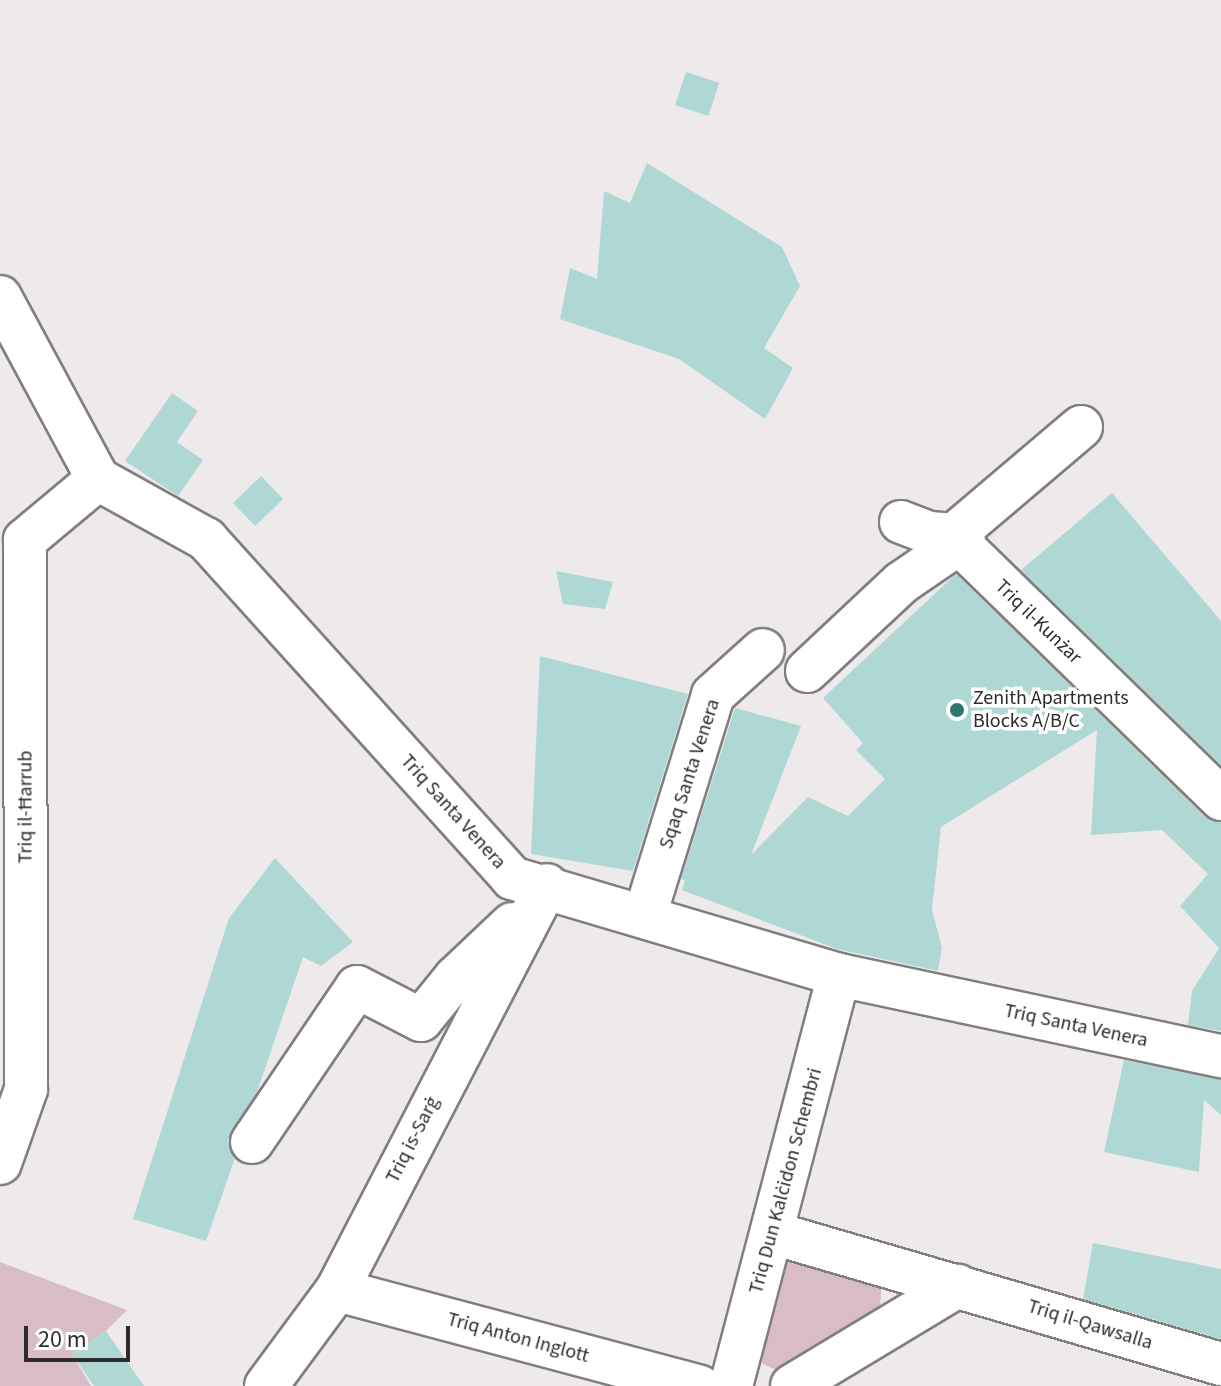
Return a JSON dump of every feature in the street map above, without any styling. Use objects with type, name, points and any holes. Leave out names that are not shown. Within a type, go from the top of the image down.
[{"type":"street","points":[[0,297],[98,479]]},
{"type":"street","points":[[807,671],[901,583],[961,538],[962,528],[1081,427]]},
{"type":"street","name":"Triq Santa Venera","points":[[98,479],[206,539],[512,878],[541,894],[645,915],[839,975],[1213,1052]]},
{"type":"street","name":"Triq il-Ħarrub","points":[[0,1163],[26,1089],[25,540],[98,479]]},
{"type":"street","points":[[901,522],[929,533],[961,538]]},
{"type":"street","name":"Triq il-Kunżar","points":[[961,538],[970,556],[1221,799]]},
{"type":"street","name":"Sqaq Santa Venera","points":[[645,915],[713,695],[763,650]]},
{"type":"street","points":[[252,1142],[357,987],[421,1020],[456,977],[541,894]]},
{"type":"street","name":"Triq is-Sarġ","points":[[266,1386],[337,1290],[541,894]]},
{"type":"street","name":"Triq Dun Kalċidon Schembri","points":[[731,1386],[839,975]]},
{"type":"street","name":"Triq il-Qawsalla","points":[[773,1233],[1221,1364]]},
{"type":"street","points":[[792,1386],[958,1286]]},
{"type":"street","name":"Triq Anton Inglott","points":[[337,1290],[699,1386]]},
{"type":"shaded area","points":[[787,1252],[882,1281],[880,1307],[778,1371],[757,1361]]},
{"type":"shaded area","points":[[0,1262],[127,1310],[106,1331],[72,1354],[91,1386],[0,1386]]},
{"type":"building","points":[[686,72],[719,83],[708,116],[675,105]]},
{"type":"building","points":[[647,163],[782,247],[800,286],[764,348],[793,368],[765,419],[679,359],[560,319],[570,268],[597,279],[604,191],[630,203]]},
{"type":"building","points":[[172,393],[198,411],[177,442],[203,460],[178,496],[125,461]]},
{"type":"building","points":[[261,476],[283,499],[255,526],[233,503]]},
{"type":"building","points":[[1112,493],[1221,621],[1221,765],[1021,570]]},
{"type":"building","points":[[556,571],[613,582],[605,609],[563,604]]},
{"type":"building","points":[[956,574],[1204,816],[1221,822],[1221,1031],[1188,1025],[1192,991],[1219,948],[1180,906],[1208,874],[1162,830],[1091,835],[1097,730],[941,827],[932,910],[942,948],[938,971],[837,949],[682,890],[685,880],[681,879],[735,708],[801,726],[751,855],[808,797],[848,816],[885,779],[856,750],[863,743],[823,698]]},
{"type":"building","points":[[540,656],[688,694],[633,871],[531,854]]},
{"type":"building","points":[[275,858],[353,942],[321,966],[303,957],[257,1092],[228,1140],[235,1158],[206,1241],[133,1219],[229,918]]},
{"type":"building","points":[[1124,1060],[1221,1079],[1221,1115],[1204,1100],[1199,1172],[1104,1152]]},
{"type":"building","points":[[1093,1243],[1221,1269],[1221,1339],[1083,1299]]},
{"type":"building","points":[[106,1331],[144,1386],[94,1386],[72,1354]]},
{"type":"place","name":"Zenith Apartments Blocks A/B/C","points":[[957,710]]}]
